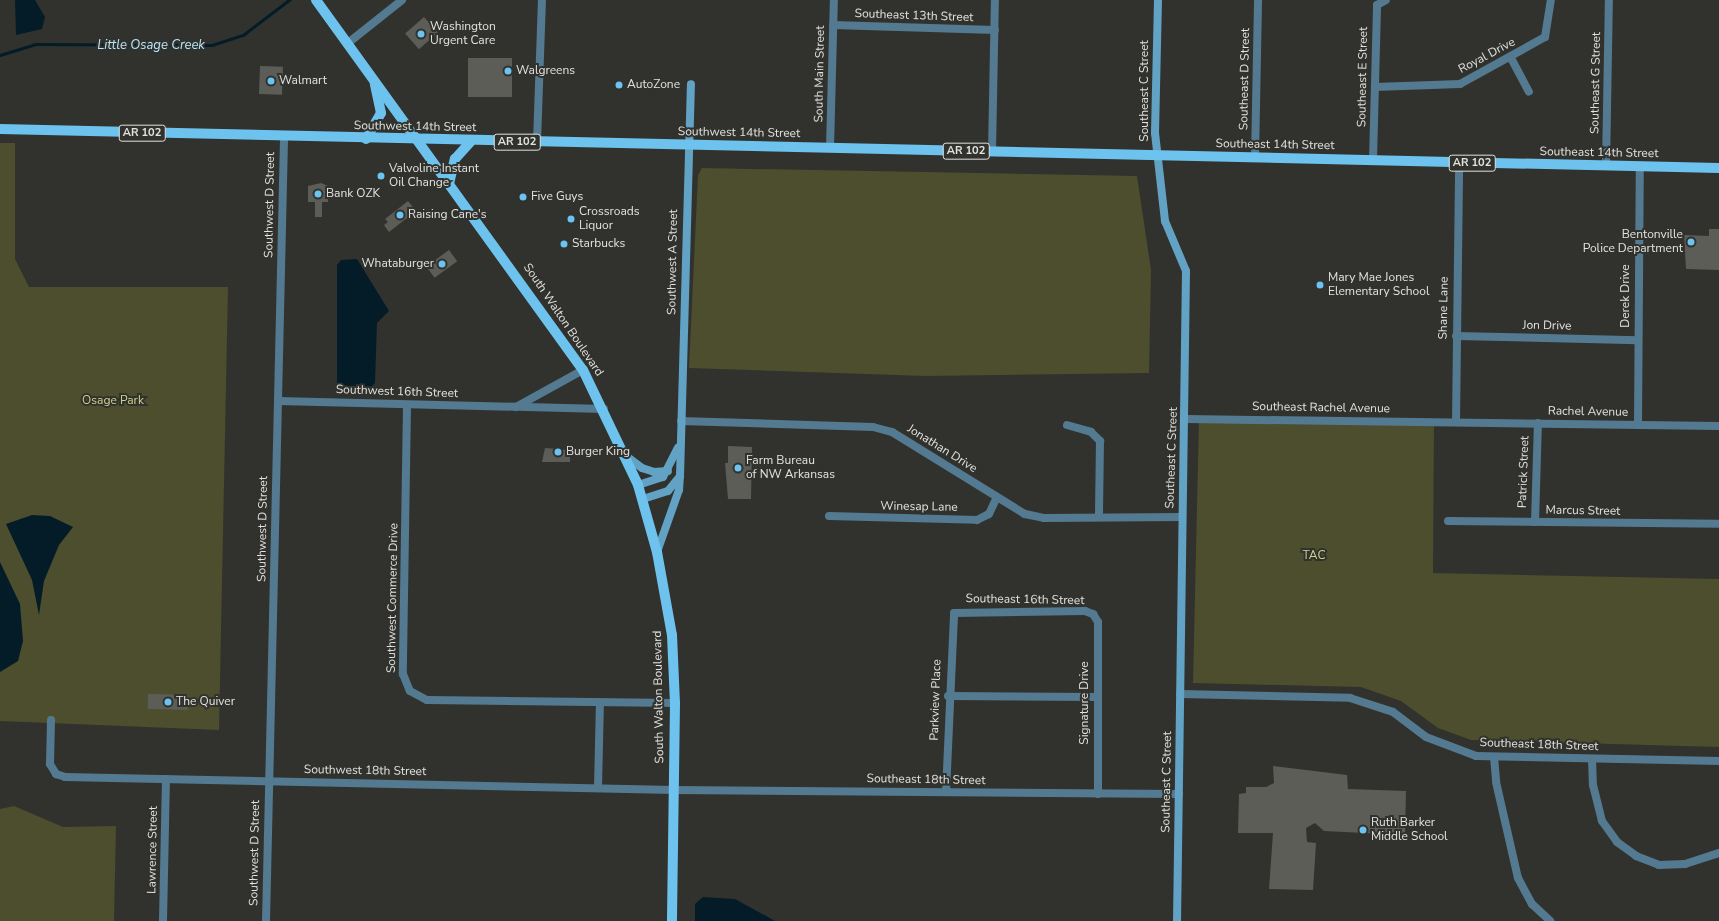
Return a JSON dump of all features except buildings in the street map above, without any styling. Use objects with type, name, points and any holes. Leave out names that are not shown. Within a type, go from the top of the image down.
[{"type":"main road","name":"South Walton Boulevard","points":[[316,0],[583,370],[604,409],[638,485],[657,552],[672,635],[675,703],[672,921]]},
{"type":"main road","points":[[366,139],[381,113],[374,79]]},
{"type":"main road","name":"Southwest 14th Street","points":[[0,129],[366,139],[830,148]]},
{"type":"main road","points":[[450,184],[456,159],[471,141]]},
{"type":"main road","name":"Southeast 14th Street","points":[[830,148],[1719,168]]},
{"type":"street","points":[[348,44],[402,0]]},
{"type":"street","points":[[537,142],[542,0]]},
{"type":"street","name":"South Main Street","points":[[830,148],[834,0]]},
{"type":"street","points":[[992,152],[995,0]]},
{"type":"street","name":"Southeast C Street","points":[[1158,0],[1155,133],[1165,221],[1186,271],[1186,419],[1182,517],[1178,921]]},
{"type":"street","name":"Southeast D Street","points":[[1255,158],[1258,0]]},
{"type":"street","name":"Southeast E Street","points":[[1373,160],[1377,5],[1386,0]]},
{"type":"street","name":"Royal Drive","points":[[1375,87],[1460,84],[1511,58],[1545,37],[1551,0]]},
{"type":"street","name":"Southeast G Street","points":[[1606,166],[1609,0]]},
{"type":"street","name":"Southeast 13th Street","points":[[833,25],[995,30]]},
{"type":"street","points":[[1511,58],[1529,92]]},
{"type":"street","name":"Southwest A Street","points":[[657,552],[679,490],[691,84]]},
{"type":"street","name":"Southwest D Street","points":[[266,921],[284,137]]},
{"type":"street","name":"Shane Lane","points":[[1456,422],[1459,163]]},
{"type":"street","name":"Derek Drive","points":[[1638,425],[1640,167]]},
{"type":"street","name":"Jon Drive","points":[[1456,336],[1638,340]]},
{"type":"street","points":[[516,407],[583,370]]},
{"type":"street","name":"Southwest 16th Street","points":[[278,401],[604,409]]},
{"type":"street","name":"Southwest Commerce Drive","points":[[407,404],[403,674],[407,687],[414,695],[427,700],[675,703]]},
{"type":"street","name":"Southeast Rachel Avenue","points":[[1186,419],[1456,422]]},
{"type":"street","name":"Jonathan Drive","points":[[681,421],[873,427],[892,432],[1025,514],[1044,518],[1099,516],[1182,517]]},
{"type":"street","name":"Rachel Avenue","points":[[1456,422],[1719,426]]},
{"type":"street","name":"Patrick Street","points":[[1535,522],[1538,423]]},
{"type":"street","points":[[1067,426],[1091,432],[1100,441],[1099,516]]},
{"type":"street","name":"Southwest A Street","points":[[668,471],[681,442]]},
{"type":"street","points":[[626,456],[654,472],[668,471]]},
{"type":"street","points":[[638,485],[663,477],[668,471]]},
{"type":"street","points":[[643,499],[668,491],[680,476]]},
{"type":"street","name":"Winesap Lane","points":[[829,516],[977,520],[989,514],[996,497]]},
{"type":"street","name":"Marcus Street","points":[[1448,521],[1719,524]]},
{"type":"street","name":"Southeast 16th Street","points":[[957,612],[1093,614]]},
{"type":"street","name":"Parkview Place","points":[[946,792],[951,620],[957,612]]},
{"type":"street","name":"Signature Drive","points":[[1093,614],[1098,622],[1096,697],[1098,794]]},
{"type":"street","name":"Southeast 18th Street","points":[[1180,694],[1350,698],[1393,712],[1426,737],[1476,756],[1719,761]]},
{"type":"street","points":[[948,696],[1096,697]]},
{"type":"street","points":[[598,788],[600,703]]},
{"type":"street","name":"Southwest 18th Street","points":[[51,720],[50,764],[56,774],[166,779],[674,790]]},
{"type":"street","points":[[1494,756],[1496,782],[1518,878],[1532,904],[1550,921]]},
{"type":"street","points":[[1592,759],[1593,785],[1602,821],[1617,842],[1636,856],[1659,864],[1684,864],[1719,853]]},
{"type":"street","name":"Lawrence Street","points":[[164,921],[166,779]]},
{"type":"street","name":"Southeast 18th Street","points":[[674,790],[1179,794]]},
{"type":"green space","name":"Osage Park","points":[[0,143],[15,143],[15,259],[29,287],[228,287],[219,730],[0,721]]},
{"type":"green space","points":[[702,168],[1137,176],[1151,270],[1149,373],[926,376],[689,368],[698,175]]},
{"type":"green space","name":"TAC","points":[[1199,419],[1434,421],[1433,573],[1719,579],[1719,747],[1471,740],[1438,728],[1401,701],[1361,687],[1193,683]]},
{"type":"green space","points":[[14,806],[63,827],[116,826],[114,921],[0,921],[0,809]]},
{"type":"water","points":[[15,0],[35,0],[45,17],[42,29],[16,35]]},
{"type":"water","points":[[357,259],[389,311],[377,323],[375,383],[370,388],[337,385],[337,265],[341,260]]},
{"type":"water","points":[[32,515],[50,516],[73,527],[59,545],[44,581],[39,615],[32,580],[6,524]]},
{"type":"water","points":[[0,562],[20,604],[23,641],[18,661],[0,672]]},
{"type":"water","points":[[703,897],[735,899],[775,921],[695,921],[695,904]]},
{"type":"waterway","name":"Little Osage Creek","points":[[0,55],[35,44],[212,45],[243,35],[289,0]]},
{"type":"place","name":"Washington Urgent Care","points":[[421,34]]},
{"type":"place","name":"Walgreens","points":[[508,71]]},
{"type":"place","name":"Walmart","points":[[271,81]]},
{"type":"place","name":"AutoZone","points":[[619,85]]},
{"type":"place","name":"Valvoline Instant Oil Change","points":[[381,176]]},
{"type":"place","name":"Bank OZK","points":[[318,194]]},
{"type":"place","name":"Five Guys","points":[[523,197]]},
{"type":"place","name":"Raising Cane's","points":[[400,215]]},
{"type":"place","name":"Crossroads Liquor","points":[[571,219]]},
{"type":"place","name":"Bentonville Police Department","points":[[1691,242]]},
{"type":"place","name":"Starbucks","points":[[564,244]]},
{"type":"place","name":"Whataburger","points":[[442,264]]},
{"type":"place","name":"Mary Mae Jones Elementary School","points":[[1320,285]]},
{"type":"place","name":"Burger King","points":[[558,452]]},
{"type":"place","name":"Farm Bureau of NW Arkansas","points":[[738,468]]},
{"type":"place","name":"The Quiver","points":[[168,702]]},
{"type":"place","name":"Ruth Barker Middle School","points":[[1363,830]]}]
